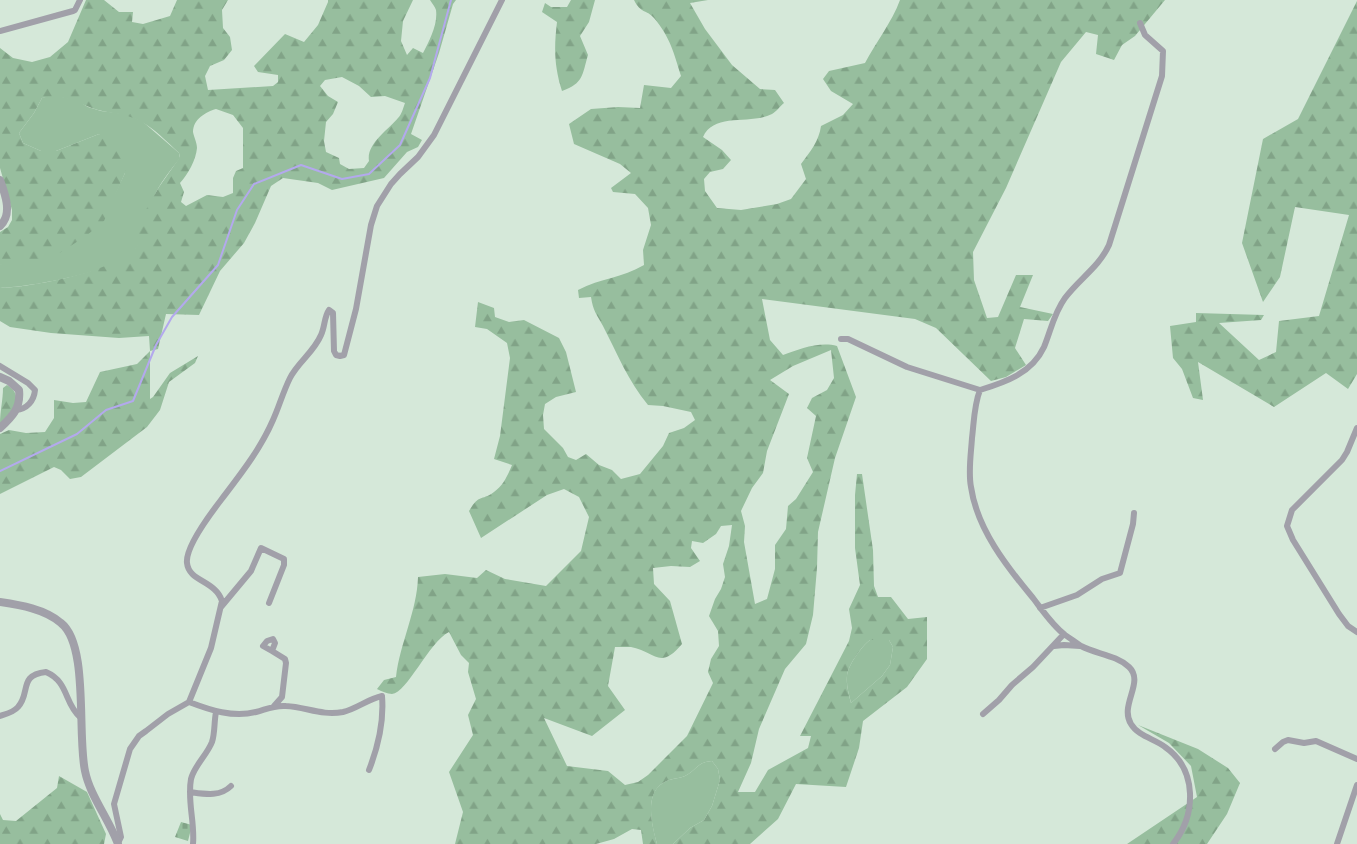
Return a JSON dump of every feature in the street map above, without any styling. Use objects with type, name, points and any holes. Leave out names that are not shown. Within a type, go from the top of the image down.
[{"type":"street","points":[[0,32],[73,11],[80,0]]},
{"type":"street","points":[[118,844],[121,837],[114,804],[130,749],[146,730],[189,702],[211,648],[222,601],[215,588],[192,575],[190,571],[187,562],[194,542],[212,511],[241,475],[258,448],[274,420],[290,377],[298,364],[317,344],[329,310],[334,313],[334,351],[336,355],[344,355],[356,309],[371,225],[377,206],[391,184],[418,156],[434,135],[502,0]]},
{"type":"street","points":[[841,339],[848,339],[907,367],[980,390],[1023,373],[1032,366],[1044,346],[1060,305],[1072,289],[1099,263],[1109,245],[1162,76],[1163,51],[1145,35],[1140,23]]},
{"type":"street","points":[[0,180],[7,205],[7,215],[0,226]]},
{"type":"street","points":[[0,366],[28,383],[35,390],[30,404],[16,410]]},
{"type":"street","points":[[0,377],[9,381],[19,390],[20,400],[16,410],[0,428]]},
{"type":"street","points":[[980,390],[975,402],[971,453],[970,485],[973,498],[990,538],[1005,564],[1056,628],[1081,646]]},
{"type":"street","points":[[1357,428],[1342,460],[1292,510],[1287,526],[1293,540],[1338,614],[1348,626],[1357,632]]},
{"type":"street","points":[[1040,608],[1077,595],[1102,579],[1120,573],[1133,524],[1134,513]]},
{"type":"street","points":[[220,608],[251,571],[261,548],[284,559],[284,565],[269,603]]},
{"type":"street","points":[[0,602],[51,616],[60,621],[70,633],[77,651],[85,771],[118,844]]},
{"type":"street","points":[[983,714],[1054,646],[1064,634]]},
{"type":"street","points":[[1054,646],[1064,644],[1081,646],[1119,660],[1135,674],[1127,710],[1132,726],[1165,746],[1184,768],[1190,789],[1189,810],[1181,833],[1173,844]]},
{"type":"street","points":[[272,652],[285,659],[286,663],[282,697],[274,706]]},
{"type":"street","points":[[0,716],[18,708],[22,702],[27,681],[33,676],[46,672],[59,680],[70,704],[80,716]]},
{"type":"street","points":[[189,702],[216,712],[256,712],[274,706],[294,707],[321,713],[335,713],[345,712],[368,700],[382,696],[375,754],[369,770]]},
{"type":"street","points":[[193,844],[194,832],[190,792],[194,772],[211,744],[214,735],[213,724],[216,712]]},
{"type":"street","points":[[1276,749],[1288,740],[1304,743],[1316,741],[1357,759]]},
{"type":"street","points":[[1337,844],[1357,785]]},
{"type":"street","points":[[190,792],[212,794],[225,792],[231,786]]},
{"type":"green space","points":[[86,0],[104,0],[119,12],[133,12],[132,22],[143,24],[170,16],[177,0],[228,0],[222,10],[223,28],[230,37],[232,50],[224,60],[210,66],[205,76],[208,90],[273,86],[278,82],[278,75],[258,72],[254,66],[285,34],[304,42],[318,25],[328,0],[413,0],[403,21],[401,41],[407,55],[413,48],[423,53],[430,38],[434,27],[436,9],[430,0],[456,0],[453,4],[439,53],[411,134],[422,140],[418,147],[407,152],[384,178],[332,190],[318,183],[283,178],[271,186],[244,243],[220,271],[199,315],[166,314],[158,349],[150,351],[149,336],[119,338],[51,333],[10,327],[0,321],[0,288],[31,285],[89,272],[122,259],[133,251],[140,238],[135,229],[159,187],[180,157],[179,153],[155,131],[135,118],[98,110],[65,98],[42,98],[34,113],[19,133],[23,143],[41,151],[56,151],[99,134],[109,141],[127,161],[125,173],[104,221],[86,236],[58,254],[41,261],[0,265],[0,232],[8,227],[12,220],[12,210],[0,168],[0,48],[13,58],[32,62],[50,57],[68,42]],"holes":[[[342,77],[359,86],[371,97],[385,96],[405,103],[399,116],[374,143],[369,155],[369,161],[364,168],[349,169],[340,164],[339,158],[326,152],[324,141],[326,122],[333,114],[338,102],[328,96],[320,86],[325,80]],[[216,109],[233,115],[243,128],[243,168],[236,171],[233,178],[233,193],[223,197],[207,195],[186,206],[181,202],[184,192],[180,183],[191,167],[195,157],[197,146],[193,132],[195,123],[208,112]]]},
{"type":"green space","points":[[571,0],[595,0],[589,22],[580,36],[588,55],[583,73],[574,85],[562,91],[555,56],[557,22],[542,12],[545,3],[551,7],[567,7]]},
{"type":"green space","points":[[634,0],[708,0],[690,3],[705,29],[732,65],[760,89],[775,90],[784,103],[774,113],[763,117],[715,124],[708,129],[703,137],[722,150],[731,160],[723,169],[710,172],[704,179],[705,191],[717,208],[741,210],[777,204],[791,199],[806,179],[801,164],[811,151],[821,126],[843,115],[853,104],[831,91],[823,79],[829,71],[865,63],[893,16],[900,0],[1165,0],[1135,36],[1122,45],[1114,60],[1096,54],[1098,35],[1086,32],[1061,62],[1006,188],[973,252],[974,280],[987,318],[998,317],[1016,275],[1033,275],[1020,307],[1053,314],[1048,321],[1024,319],[1015,348],[1026,365],[1006,377],[991,381],[936,328],[915,319],[762,299],[770,340],[783,355],[817,345],[837,346],[856,397],[835,458],[818,532],[813,615],[806,644],[785,669],[759,729],[751,763],[738,792],[755,792],[768,770],[808,748],[811,736],[800,736],[849,641],[852,628],[849,609],[860,585],[855,548],[857,474],[862,474],[873,550],[874,586],[878,597],[891,597],[908,619],[927,617],[927,659],[907,687],[863,721],[859,748],[846,787],[796,784],[778,819],[750,844],[673,844],[690,828],[704,820],[712,806],[720,780],[718,769],[712,761],[700,765],[685,776],[666,781],[657,788],[653,795],[651,811],[657,844],[643,844],[641,830],[632,829],[614,839],[596,844],[455,844],[463,812],[449,772],[473,735],[468,715],[476,699],[468,672],[469,663],[461,655],[449,632],[441,637],[398,691],[390,694],[377,689],[384,680],[396,677],[415,602],[418,577],[445,574],[477,578],[486,570],[505,579],[546,586],[581,551],[589,517],[579,497],[564,489],[547,495],[481,538],[469,511],[478,500],[500,487],[512,465],[494,459],[500,436],[510,358],[507,343],[487,329],[475,327],[478,302],[494,308],[495,317],[509,322],[524,320],[559,338],[566,352],[576,392],[556,397],[545,404],[543,415],[544,429],[563,448],[568,457],[576,460],[586,454],[599,465],[612,470],[621,479],[640,474],[663,446],[669,433],[684,428],[695,420],[691,412],[648,405],[623,367],[596,313],[591,297],[579,298],[578,290],[628,273],[644,265],[643,250],[651,225],[648,208],[635,194],[613,192],[611,188],[631,173],[620,164],[574,144],[569,124],[591,109],[640,108],[644,85],[671,88],[681,76],[674,53],[664,32],[654,18]],"holes":[[[831,350],[834,378],[827,390],[812,398],[807,408],[816,416],[807,458],[813,472],[796,499],[788,506],[786,529],[775,545],[775,569],[767,599],[755,604],[744,542],[745,526],[741,511],[752,488],[763,473],[767,451],[789,394],[770,380],[793,366]],[[732,525],[729,546],[723,564],[725,577],[709,616],[718,631],[719,646],[711,659],[708,672],[713,683],[687,736],[648,775],[638,782],[625,785],[608,771],[567,766],[544,718],[592,736],[625,710],[608,686],[615,647],[631,647],[662,658],[674,652],[682,644],[670,601],[654,584],[653,568],[671,566],[690,567],[700,561],[691,548],[692,541],[703,543],[716,534],[721,526]],[[870,640],[889,640],[893,647],[890,665],[882,676],[851,703],[847,682],[848,672],[859,651]]]},
{"type":"green space","points":[[1357,1],[1357,374],[1348,389],[1326,373],[1274,407],[1198,362],[1203,400],[1193,398],[1182,369],[1173,358],[1170,326],[1196,322],[1196,313],[1264,315],[1261,320],[1219,323],[1259,360],[1276,352],[1279,321],[1319,316],[1349,215],[1295,207],[1280,277],[1263,302],[1242,243],[1263,139],[1298,119]]},
{"type":"green space","points":[[53,95],[76,100],[88,107],[101,111],[125,114],[142,121],[179,153],[180,158],[155,193],[138,246],[125,258],[111,265],[72,277],[31,285],[0,288],[0,265],[115,194],[125,173],[99,134],[56,151],[41,151],[23,143],[19,133],[34,113],[42,98]]},
{"type":"green space","points":[[150,351],[150,399],[170,373],[198,356],[195,363],[169,382],[160,410],[147,427],[81,477],[70,479],[61,470],[54,467],[0,494],[0,434],[9,430],[26,433],[45,432],[54,418],[54,400],[73,403],[86,402],[100,372],[137,364]]},
{"type":"green space","points":[[7,385],[13,389],[16,399],[12,410],[0,424],[3,388]]},
{"type":"green space","points":[[870,640],[889,640],[893,647],[890,665],[882,676],[851,703],[847,683],[848,672],[856,656]]},
{"type":"green space","points":[[1138,725],[1198,749],[1228,768],[1240,783],[1227,814],[1207,844],[1127,844],[1197,797],[1191,766],[1169,743]]},
{"type":"green space","points":[[712,761],[718,769],[720,780],[712,806],[704,820],[690,828],[673,844],[657,844],[653,828],[651,802],[657,788],[666,781],[685,776],[703,763]]},
{"type":"green space","points":[[59,776],[87,792],[106,834],[104,844],[0,844],[0,814],[3,820],[16,821],[57,788]]},
{"type":"green space","points":[[181,822],[192,825],[188,841],[175,837]]},
{"type":"waterway","points":[[0,471],[77,434],[106,410],[133,401],[156,345],[172,317],[218,265],[237,210],[254,184],[301,165],[342,179],[369,174],[400,145],[430,78],[451,0]]}]
